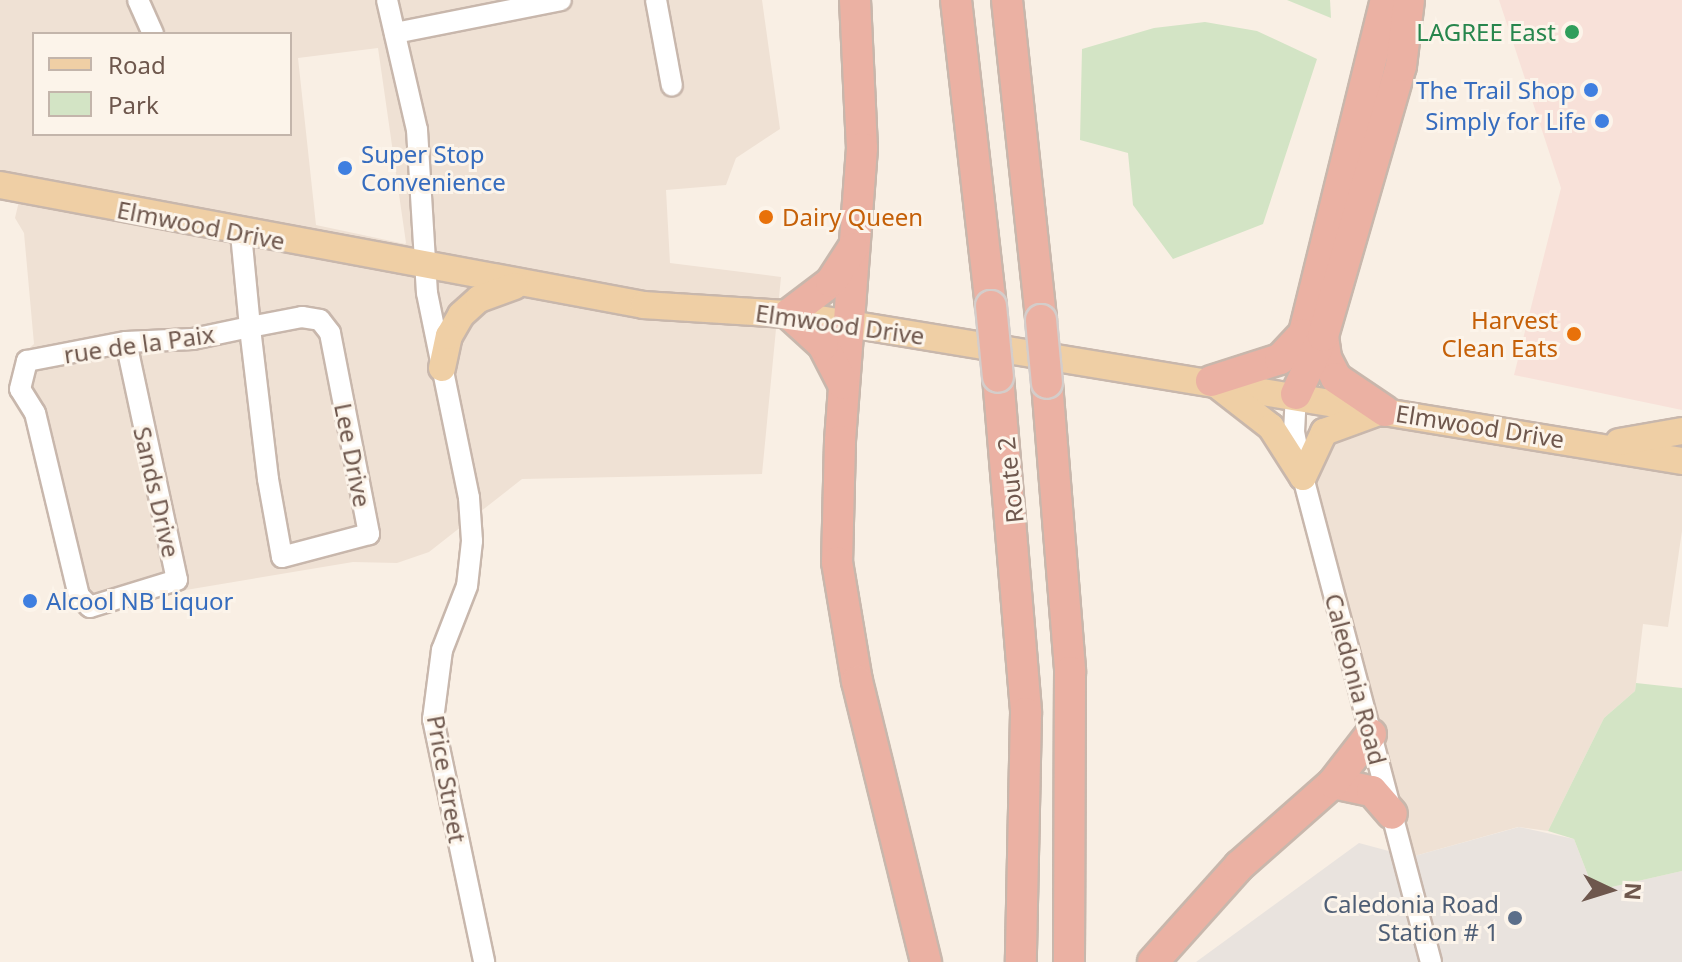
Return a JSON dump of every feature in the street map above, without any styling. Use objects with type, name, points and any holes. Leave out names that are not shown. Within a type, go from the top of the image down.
[{"type":"highway","points":[[855,0],[863,89],[837,510],[842,611],[926,962]]},
{"type":"highway","name":"Route 2","points":[[956,0],[998,377],[1026,713],[1021,962]]},
{"type":"highway","name":"Route 2","points":[[1007,0],[1047,383],[1070,672],[1069,962]]},
{"type":"highway","points":[[1011,43],[1015,0]]},
{"type":"highway","points":[[1211,381],[1280,359],[1313,335],[1386,0]]},
{"type":"highway","points":[[1296,394],[1401,66],[1409,0]]},
{"type":"highway","points":[[844,385],[823,345],[789,314],[831,282],[854,246]]},
{"type":"highway","points":[[1313,335],[1336,378],[1385,411]]},
{"type":"highway","points":[[1153,962],[1239,866],[1333,783],[1371,734]]},
{"type":"highway","points":[[1333,783],[1372,791],[1392,814]]},
{"type":"main road","name":"Elmwood Drive","points":[[0,185],[426,268],[644,305],[789,314],[849,323],[1296,394],[1682,461]]},
{"type":"main road","points":[[442,368],[449,336],[461,315],[500,288],[525,284]]},
{"type":"main road","points":[[1211,381],[1271,427],[1303,477]]},
{"type":"main road","points":[[1303,477],[1324,432],[1385,411]]},
{"type":"main road","points":[[1597,446],[1682,431]]},
{"type":"street","points":[[138,0],[152,32]]},
{"type":"street","name":"Price Street","points":[[387,0],[417,130],[426,268],[442,368],[469,498],[472,541],[467,586],[434,682],[433,719],[484,962]]},
{"type":"street","points":[[395,33],[561,0]]},
{"type":"street","points":[[656,0],[672,86]]},
{"type":"street","points":[[241,233],[250,327]]},
{"type":"street","name":"Lee Drive","points":[[302,317],[320,320],[330,333],[369,534],[282,557],[250,327],[302,317]]},
{"type":"street","name":"rue de la Paix","points":[[27,361],[126,342],[193,339],[250,327]]},
{"type":"street","name":"Sands Drive","points":[[27,361],[20,389],[35,413],[79,596],[90,607],[177,580],[126,342]]},
{"type":"street","name":"Caledonia Road","points":[[1296,394],[1294,432],[1303,477],[1431,962]]},
{"type":"shaded area","points":[[0,0],[762,0],[780,129],[736,158],[726,185],[666,190],[670,263],[781,277],[762,474],[522,479],[429,552],[397,563],[353,562],[144,597],[84,598],[27,376],[24,353],[34,344],[24,233],[15,218],[23,184],[0,176]],"holes":[[[378,48],[406,243],[316,225],[298,58]]]},
{"type":"shaded area","points":[[1499,0],[1682,0],[1682,410],[1514,375],[1561,188]]},
{"type":"shaded area","points":[[1388,418],[1682,471],[1682,531],[1668,627],[1643,624],[1635,691],[1604,718],[1548,831],[1518,827],[1411,857],[1311,482],[1322,445]]},
{"type":"shaded area","points":[[1519,827],[1574,839],[1594,891],[1682,871],[1682,962],[1196,962],[1359,843],[1411,857]]},
{"type":"green space","points":[[1287,0],[1330,0],[1331,18]]},
{"type":"green space","points":[[1205,22],[1257,31],[1317,59],[1263,224],[1173,259],[1133,205],[1128,153],[1080,140],[1082,49],[1154,28]]},
{"type":"green space","points":[[1636,683],[1682,688],[1682,871],[1594,891],[1574,839],[1548,831],[1604,718],[1635,691]]},
{"type":"place","name":"LAGREE East","points":[[1572,32]]},
{"type":"place","name":"The Trail Shop","points":[[1591,90]]},
{"type":"place","name":"Simply for Life","points":[[1602,121]]},
{"type":"place","name":"Super Stop Convenience","points":[[345,168]]},
{"type":"place","name":"Dairy Queen","points":[[766,217]]},
{"type":"place","name":"Harvest Clean Eats","points":[[1574,334]]},
{"type":"place","name":"Alcool NB Liquor","points":[[30,601]]},
{"type":"place","name":"Caledonia Road Station # 1","points":[[1515,918]]}]
